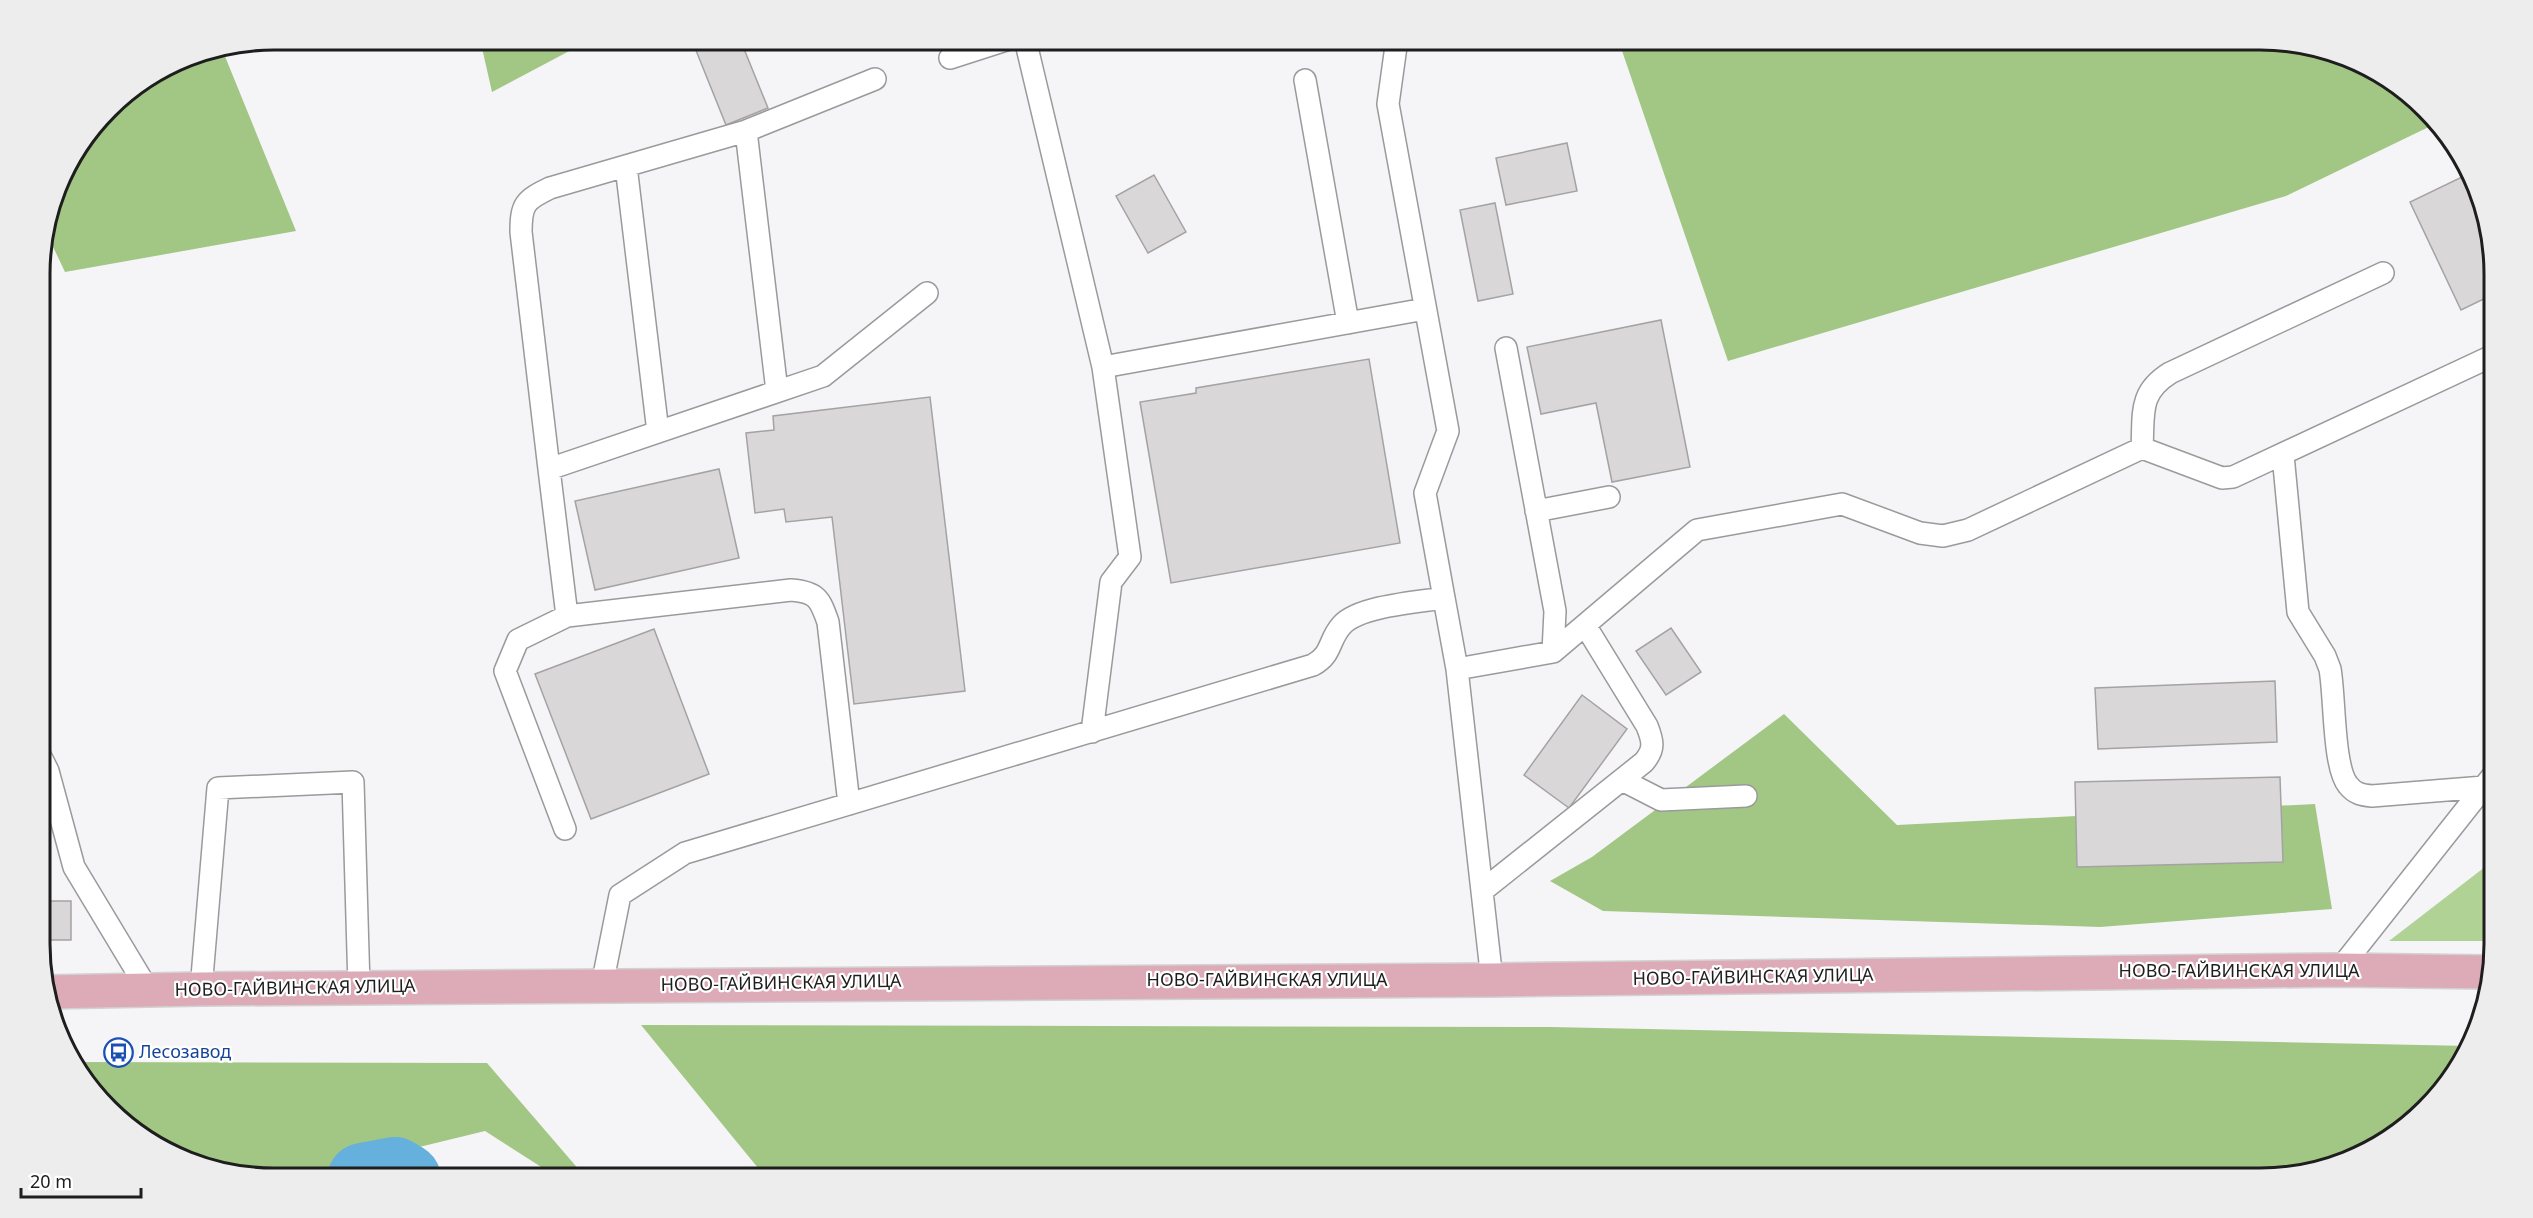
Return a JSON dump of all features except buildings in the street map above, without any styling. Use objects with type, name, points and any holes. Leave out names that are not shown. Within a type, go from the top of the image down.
[{"type":"main road","name":"НОВО-ГАЙВИНСКАЯ УЛИЦА","points":[[55,992],[359,987],[1492,980],[2339,970],[2482,972]]},
{"type":"lane","points":[[950,58],[975,50]]},
{"type":"lane","points":[[1028,50],[1103,367],[1130,557],[1111,582],[1092,732]]},
{"type":"lane","points":[[1396,50],[1388,105],[1448,431],[1425,493],[1457,669],[1492,980]]},
{"type":"lane","points":[[567,616],[521,232],[521,212],[531,197],[550,188],[746,131],[875,79]]},
{"type":"lane","points":[[1305,80],[1348,323]]},
{"type":"lane","points":[[746,131],[777,391]]},
{"type":"lane","points":[[626,166],[658,432]]},
{"type":"lane","points":[[2142,448],[2145,406],[2148,391],[2155,382],[2383,273]]},
{"type":"lane","points":[[549,469],[823,376],[927,293]]},
{"type":"lane","points":[[1103,367],[1425,309]]},
{"type":"lane","points":[[1506,348],[1555,611],[1553,652]]},
{"type":"lane","points":[[1457,669],[1553,652],[1697,530],[1842,504],[1920,533],[1943,536],[1968,530],[2142,448],[2222,478],[2233,477],[2484,360]]},
{"type":"lane","points":[[2283,455],[2298,612],[2325,656],[2330,669],[2340,767],[2346,784],[2357,794],[2372,796],[2484,782]]},
{"type":"lane","points":[[1536,510],[1609,497]]},
{"type":"lane","points":[[565,829],[505,671],[518,640],[567,616],[791,590],[807,591],[821,602],[828,622],[849,804]]},
{"type":"lane","points":[[602,985],[620,896],[685,854],[1312,665],[1323,660],[1342,625],[1354,616],[1444,598]]},
{"type":"lane","points":[[1482,891],[1622,780],[1652,753],[1653,741],[1647,726],[1585,625]]},
{"type":"lane","points":[[50,778],[74,867],[148,990]]},
{"type":"lane","points":[[1622,780],[1661,800],[1746,796]]},
{"type":"lane","points":[[201,989],[218,788],[353,782],[359,987]]},
{"type":"lane","points":[[2339,970],[2484,786]]},
{"type":"green space","points":[[482,50],[571,50],[492,92]]},
{"type":"green space","points":[[1622,50],[2289,51],[2332,61],[2372,79],[2407,105],[2429,127],[2286,196],[1728,361]]},
{"type":"green space","points":[[224,55],[296,231],[65,272],[51,243],[61,201],[87,149],[115,115],[149,87],[201,61]]},
{"type":"green space","points":[[1784,714],[1897,825],[2315,804],[2332,909],[2100,927],[1603,911],[1550,881],[1592,857]]},
{"type":"green space","points":[[2484,868],[2484,941],[2389,941]]},
{"type":"green space","points":[[641,1025],[1550,1027],[2459,1046],[2446,1069],[2428,1092],[2384,1131],[2332,1157],[2289,1167],[758,1168]]},
{"type":"green space","points":[[82,1062],[487,1063],[578,1168],[543,1168],[485,1131],[333,1168],[244,1167],[201,1157],[161,1139],[115,1103]]},
{"type":"place","name":"Лесозавод","points":[[118,1052]]}]
